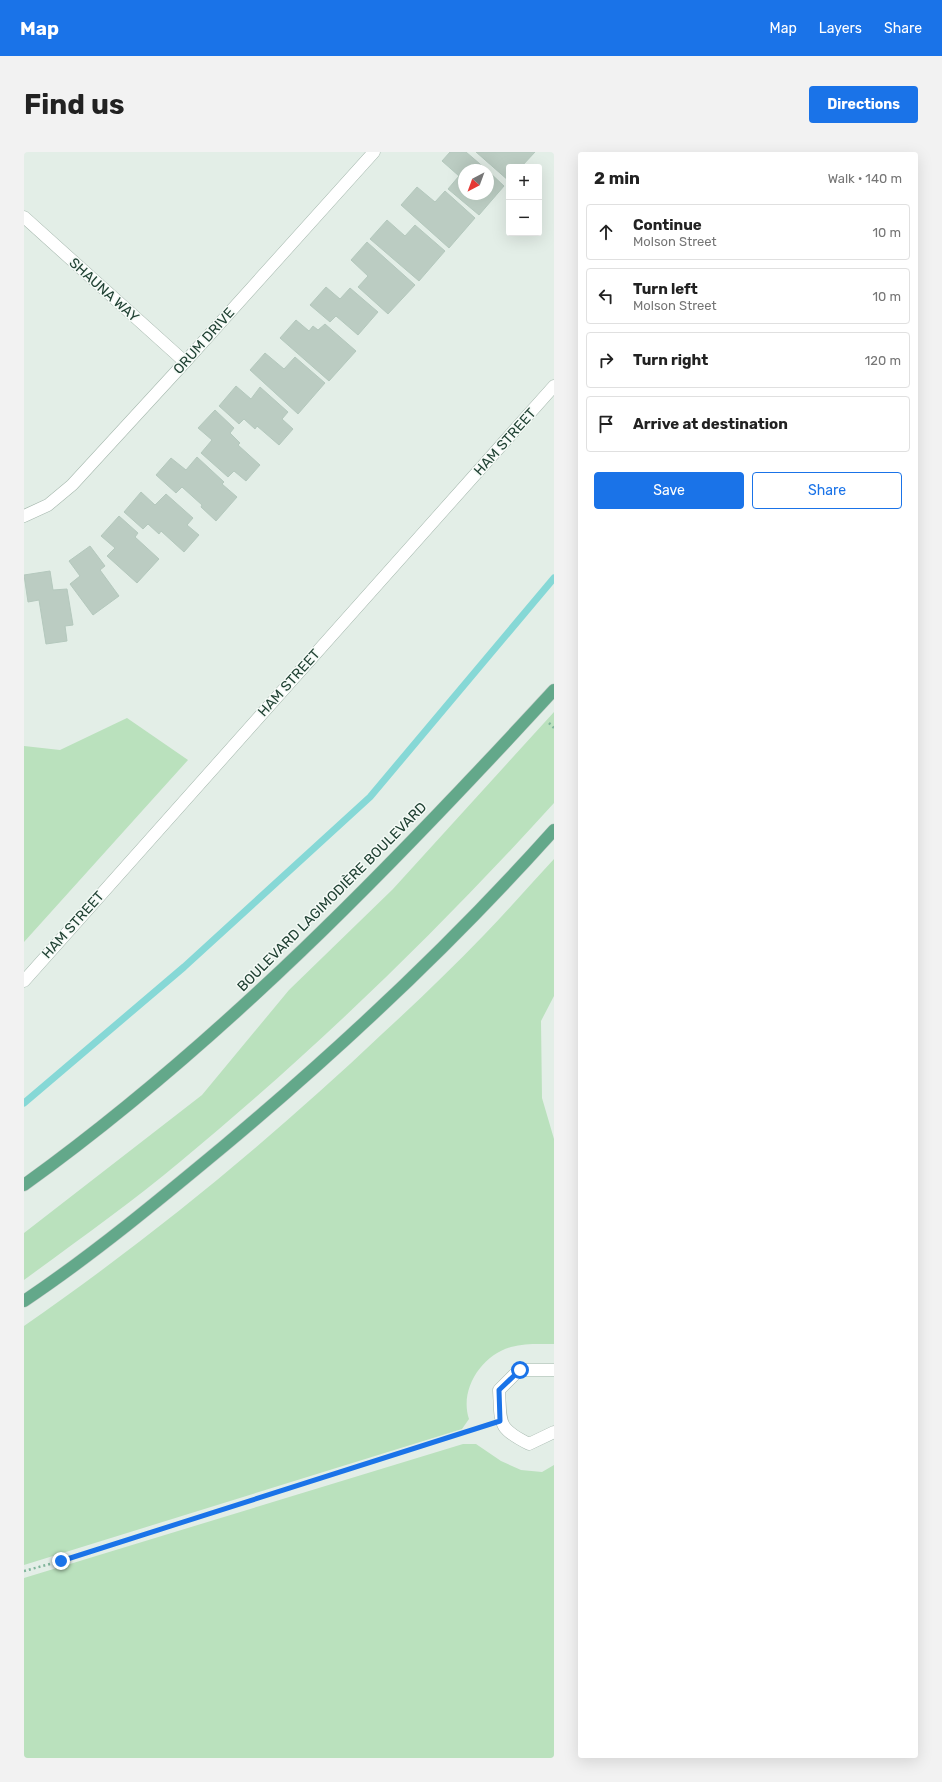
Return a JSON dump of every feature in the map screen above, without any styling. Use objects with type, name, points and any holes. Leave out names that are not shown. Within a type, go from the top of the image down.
[{"type":"main road","name":"BOULEVARD LAGIMODIÈRE BOULEVARD","points":[[24,1185],[55,1163],[163,1077],[288,966],[384,872],[554,690]]},
{"type":"main road","points":[[24,1301],[146,1211],[265,1112],[395,994],[466,925],[554,830]]},
{"type":"street","name":"ORUM DRIVE","points":[[24,516],[48,505],[72,485],[374,152]]},
{"type":"street","name":"SHAUNA WAY","points":[[24,217],[185,362]]},
{"type":"street","name":"HAM STREET","points":[[24,981],[554,386]]},
{"type":"street","points":[[554,1370],[520,1370],[499,1390],[500,1421],[511,1435],[529,1444],[554,1432]]},
{"type":"path","points":[[24,1571],[61,1561],[500,1421]]},
{"type":"green space","points":[[554,712],[554,803],[510,851],[420,944],[279,1077],[162,1177],[104,1222],[24,1280],[24,1233],[202,1095],[289,990],[393,889]]},
{"type":"green space","points":[[127,718],[188,760],[24,942],[24,746],[60,750]]},
{"type":"green space","points":[[554,859],[554,996],[541,1021],[542,1098],[554,1139],[554,1344],[532,1344],[511,1347],[500,1351],[482,1365],[470,1385],[467,1396],[469,1419],[462,1429],[24,1565],[24,1326],[71,1293],[164,1223],[297,1112],[446,973],[493,926]]},
{"type":"green space","points":[[463,1444],[476,1444],[501,1461],[521,1470],[542,1472],[554,1465],[554,1758],[24,1758],[24,1578]]},
{"type":"building","points":[[450,152],[466,152],[480,164],[458,164],[458,175],[442,161]]},
{"type":"building","points":[[476,152],[535,152],[524,164],[506,164],[506,178],[494,168],[494,164],[490,164]]},
{"type":"building","points":[[458,177],[458,197],[448,189]]},
{"type":"building","points":[[494,177],[504,186],[494,198]]},
{"type":"building","points":[[417,187],[435,202],[445,191],[475,218],[449,248],[401,205]]},
{"type":"building","points":[[461,200],[492,200],[479,215]]},
{"type":"building","points":[[387,220],[405,236],[415,225],[445,251],[419,281],[370,239]]},
{"type":"building","points":[[367,242],[415,285],[388,314],[358,287],[368,276],[351,260]]},
{"type":"building","points":[[326,287],[340,299],[350,288],[378,312],[358,335],[336,316],[330,322],[310,305]]},
{"type":"building","points":[[296,320],[309,331],[313,326],[318,330],[325,324],[356,351],[329,381],[280,338]]},
{"type":"building","points":[[265,353],[284,369],[295,357],[325,383],[298,414],[250,370]]},
{"type":"building","points":[[236,386],[251,399],[260,387],[288,412],[282,419],[293,429],[279,445],[257,426],[255,429],[244,419],[239,424],[219,406]]},
{"type":"building","points":[[215,410],[234,428],[230,433],[240,443],[238,445],[260,465],[246,481],[234,471],[228,477],[201,453],[212,440],[198,428]]},
{"type":"building","points":[[197,457],[224,482],[222,484],[237,497],[216,521],[201,507],[202,505],[182,487],[176,493],[156,475],[171,458],[186,470]]},
{"type":"building","points":[[141,492],[155,505],[166,494],[193,518],[187,525],[199,535],[184,552],[161,531],[159,534],[148,524],[143,529],[124,512]]},
{"type":"building","points":[[119,516],[138,533],[135,537],[159,559],[137,583],[107,556],[115,548],[101,536]]},
{"type":"building","points":[[90,546],[105,566],[100,570],[119,596],[93,615],[70,584],[80,576],[69,561]]},
{"type":"building","points":[[50,571],[53,590],[67,589],[73,625],[65,626],[67,641],[46,644],[39,600],[28,602],[24,575]]},
{"type":"waterway","points":[[24,1103],[184,967],[370,797],[554,578]]},
{"type":"route","points":[[61,1561],[500,1421],[499,1390],[520,1370]]}]
